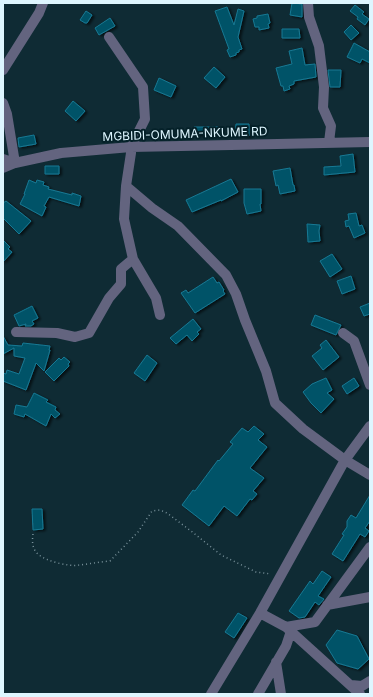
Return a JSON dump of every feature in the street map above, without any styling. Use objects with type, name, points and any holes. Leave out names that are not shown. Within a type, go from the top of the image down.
[{"type":"street","points":[[3,70],[39,13],[43,3]]},
{"type":"street","points":[[308,3],[309,17],[319,46],[321,59],[324,87],[323,108],[331,126],[329,142]]},
{"type":"street","points":[[109,37],[144,87],[145,119],[131,147],[126,186],[124,219],[133,259],[156,298],[160,315]]},
{"type":"street","points":[[3,103],[7,114],[15,163],[3,159]]},
{"type":"street","name":"MGBIDI-OMUMA-NKUME RD","points":[[3,168],[15,163],[60,153],[131,147],[370,142]]},
{"type":"street","points":[[126,186],[152,208],[178,226],[226,275],[236,294],[266,371],[275,403],[302,429],[370,476]]},
{"type":"street","points":[[16,332],[57,333],[75,337],[89,333],[109,298],[121,284],[121,269],[133,259]]},
{"type":"street","points":[[343,333],[354,341],[370,385]]},
{"type":"street","points":[[211,694],[260,613],[346,460],[370,426]]},
{"type":"street","points":[[288,629],[315,622],[370,547]]},
{"type":"street","points":[[327,605],[370,597]]},
{"type":"street","points":[[260,613],[288,629],[360,694]]},
{"type":"street","points":[[258,694],[286,646],[288,629]]},
{"type":"street","points":[[276,662],[281,694]]},
{"type":"street","points":[[350,685],[362,686],[370,681]]},
{"type":"path","points":[[33,534],[32,545],[37,554],[47,559],[68,565],[78,566],[110,561],[138,532],[152,511],[160,510],[167,513],[221,555],[256,572],[281,575]]},
{"type":"building","points":[[292,3],[302,4],[302,17],[290,15]]},
{"type":"building","points":[[355,5],[364,12],[362,14],[369,19],[365,25],[350,11]]},
{"type":"building","points":[[227,7],[234,25],[238,9],[244,11],[238,37],[242,49],[236,53],[236,55],[230,57],[227,50],[229,49],[215,11]]},
{"type":"building","points":[[86,11],[92,15],[87,23],[85,23],[80,20]]},
{"type":"building","points":[[268,14],[270,23],[268,24],[269,28],[259,30],[259,27],[255,27],[253,19],[257,18],[257,16]]},
{"type":"building","points":[[110,18],[115,26],[99,35],[95,28]]},
{"type":"building","points":[[351,25],[359,33],[351,40],[344,32]]},
{"type":"building","points":[[282,29],[299,29],[300,38],[282,38]]},
{"type":"building","points":[[354,43],[370,52],[370,63],[362,59],[360,63],[347,57]]},
{"type":"building","points":[[302,48],[305,65],[315,64],[316,77],[294,81],[294,84],[289,86],[290,89],[284,91],[276,68],[292,64],[289,51]]},
{"type":"building","points":[[214,67],[225,77],[216,88],[204,78]]},
{"type":"building","points":[[328,70],[341,70],[340,87],[330,87]]},
{"type":"building","points":[[159,78],[176,86],[171,97],[154,90]]},
{"type":"building","points":[[73,101],[85,111],[76,121],[65,111]]},
{"type":"building","points":[[236,124],[249,124],[249,136],[235,135]]},
{"type":"building","points":[[194,127],[221,127],[220,134],[194,134]]},
{"type":"building","points":[[34,135],[36,144],[19,147],[18,138]]},
{"type":"building","points":[[353,154],[355,172],[324,175],[324,167],[341,166],[340,156]]},
{"type":"building","points":[[45,166],[59,166],[59,174],[45,174]]},
{"type":"building","points":[[290,168],[295,191],[280,194],[278,185],[276,186],[273,171]]},
{"type":"building","points":[[231,179],[238,192],[221,201],[192,212],[186,200]]},
{"type":"building","points":[[29,180],[36,183],[37,180],[44,182],[43,185],[49,187],[48,189],[81,196],[79,206],[49,197],[44,206],[46,207],[42,216],[20,204]]},
{"type":"building","points":[[244,189],[261,189],[261,211],[247,214],[244,203]]},
{"type":"building","points":[[6,201],[31,221],[19,234],[3,218],[3,203]]},
{"type":"building","points":[[356,213],[359,226],[362,225],[365,233],[354,238],[349,226],[346,227],[345,221],[349,220],[348,214]]},
{"type":"building","points":[[307,224],[320,225],[320,241],[308,242]]},
{"type":"building","points":[[3,240],[10,247],[8,249],[12,252],[3,262]]},
{"type":"building","points":[[332,254],[342,269],[330,277],[320,261]]},
{"type":"building","points":[[351,276],[355,289],[342,294],[337,281]]},
{"type":"building","points":[[213,277],[217,283],[219,282],[225,294],[195,313],[181,293],[186,290],[188,293]]},
{"type":"building","points":[[370,303],[370,314],[364,316],[360,307]]},
{"type":"building","points":[[32,306],[38,318],[32,321],[34,324],[31,326],[25,326],[26,324],[19,326],[14,315]]},
{"type":"building","points":[[315,315],[341,325],[336,335],[311,325]]},
{"type":"building","points":[[193,319],[201,329],[197,332],[199,334],[192,341],[187,335],[176,344],[170,338]]},
{"type":"building","points":[[3,336],[8,345],[22,346],[23,343],[50,346],[44,371],[36,363],[26,390],[3,381],[3,373],[6,374],[7,370],[19,374],[25,358],[14,356],[14,348],[3,354]]},
{"type":"building","points":[[326,340],[339,357],[323,370],[312,356],[322,348],[320,345]]},
{"type":"building","points":[[147,355],[157,363],[145,381],[134,373]]},
{"type":"building","points":[[64,357],[70,362],[68,364],[69,366],[54,381],[45,372],[59,358],[61,360]]},
{"type":"building","points":[[326,378],[332,390],[327,393],[334,399],[321,413],[303,392],[312,384]]},
{"type":"building","points":[[354,378],[359,386],[347,394],[342,386]]},
{"type":"building","points":[[34,393],[48,400],[46,402],[56,407],[55,410],[60,414],[55,418],[51,414],[46,426],[25,414],[24,417],[14,414],[16,405],[27,407]]},
{"type":"building","points":[[254,426],[264,434],[258,440],[267,447],[250,468],[264,478],[253,491],[257,494],[252,500],[250,499],[237,516],[224,506],[209,526],[182,505],[193,490],[195,491],[218,460],[219,461],[233,444],[230,442],[242,428],[248,432]]},
{"type":"building","points":[[370,495],[370,521],[365,528],[369,531],[365,537],[360,534],[343,561],[332,554],[344,535],[342,534],[347,527],[347,521],[351,515],[356,518]]},
{"type":"building","points":[[32,509],[42,509],[43,529],[33,530]]},
{"type":"building","points":[[322,571],[331,577],[318,596],[324,599],[319,605],[315,602],[305,617],[299,618],[289,611],[310,581],[313,584]]},
{"type":"building","points":[[238,613],[247,618],[234,638],[225,632]]},
{"type":"building","points":[[337,630],[357,636],[369,659],[358,669],[337,663],[326,645]]}]
